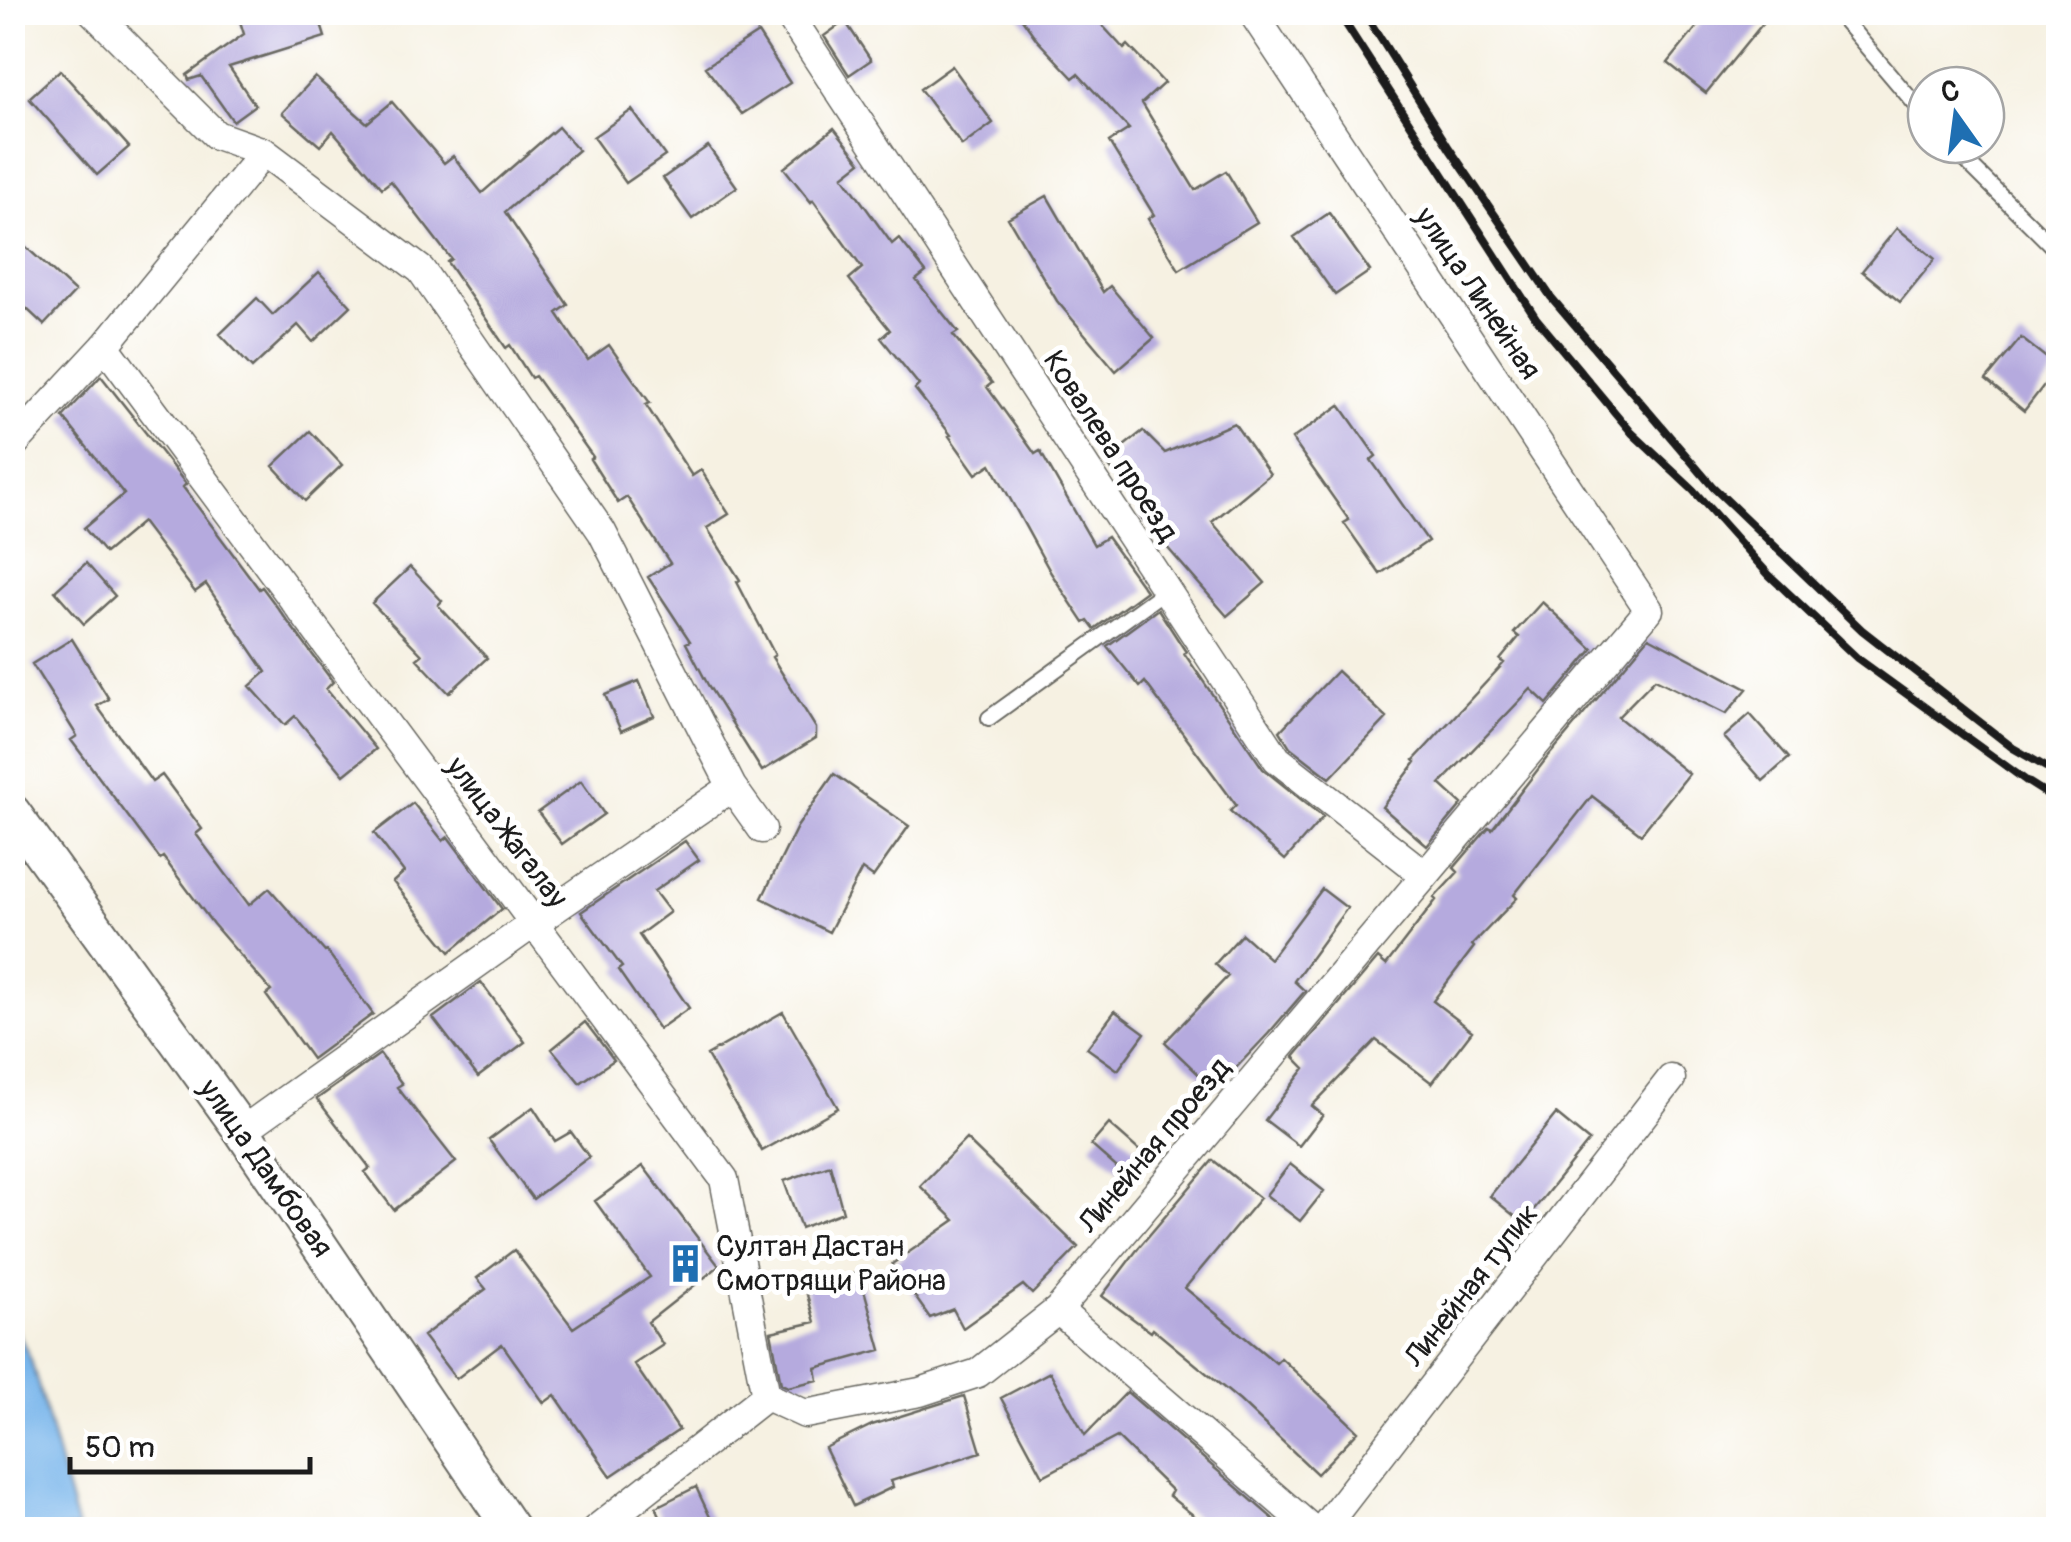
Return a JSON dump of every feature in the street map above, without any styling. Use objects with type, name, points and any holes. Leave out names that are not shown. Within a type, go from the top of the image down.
[{"type":"street","points":[[93,12],[216,135],[264,152],[421,270],[602,532],[732,787],[762,829]]},
{"type":"street","name":"Ковалева проезд","points":[[787,12],[1277,759],[1426,874]]},
{"type":"street","name":"улица Линейная","points":[[1252,12],[1649,610]]},
{"type":"street","points":[[12,446],[105,346],[264,152]]},
{"type":"street","name":"улица Жагалау","points":[[105,346],[724,1179],[766,1396]]},
{"type":"street","name":"Линейная проезд","points":[[766,1396],[806,1414],[920,1392],[978,1373],[1058,1310],[1649,610]]},
{"type":"street","points":[[242,1131],[732,787]]},
{"type":"street","name":"улица Дамбовая","points":[[12,812],[242,1131],[512,1530]]},
{"type":"street","name":"Линейная тупик","points":[[1322,1530],[1671,1079]]},
{"type":"street","points":[[1058,1310],[1313,1530]]},
{"type":"street","points":[[595,1530],[766,1396]]},
{"type":"lane","points":[[1837,12],[1906,93]]},
{"type":"lane","points":[[1970,165],[2058,252]]},
{"type":"lane","points":[[989,718],[1166,590]]},
{"type":"water","points":[[13,1322],[31,1360],[78,1529],[13,1529]]},
{"type":"building","points":[[237,12],[317,12],[325,37],[229,67],[255,105],[233,121],[201,76],[189,80],[187,75],[244,34]]},
{"type":"building","points":[[1017,12],[1090,12],[1124,49],[1128,45],[1164,83],[1142,103],[1195,190],[1226,171],[1257,222],[1179,270],[1148,219],[1154,215],[1109,142],[1129,129],[1078,74],[1073,78]]},
{"type":"building","points":[[1709,12],[1772,12],[1706,93],[1668,63]]},
{"type":"building","points":[[845,21],[871,60],[849,75],[824,36]]},
{"type":"building","points":[[758,33],[790,83],[742,114],[705,67]]},
{"type":"building","points":[[952,66],[993,123],[962,146],[920,89]]},
{"type":"building","points":[[60,70],[129,147],[97,175],[29,98]]},
{"type":"building","points":[[315,77],[367,123],[392,102],[444,163],[453,156],[482,193],[558,127],[578,150],[505,212],[568,305],[557,313],[588,360],[609,345],[650,403],[646,405],[692,476],[701,470],[729,514],[707,528],[740,580],[737,582],[775,655],[772,657],[816,728],[816,738],[762,771],[708,685],[686,643],[690,641],[648,577],[670,563],[627,497],[618,503],[590,459],[593,457],[535,376],[531,378],[510,345],[506,348],[447,262],[451,259],[391,181],[382,188],[333,131],[320,146],[282,113]]},
{"type":"building","points":[[632,110],[665,156],[626,183],[593,137]]},
{"type":"building","points":[[834,128],[861,162],[843,176],[892,244],[899,238],[926,272],[916,280],[958,332],[953,335],[992,383],[987,387],[1035,454],[1040,451],[1094,545],[1107,537],[1146,591],[1094,629],[1088,621],[1084,623],[1051,573],[991,464],[976,474],[915,389],[919,385],[881,338],[890,330],[849,279],[862,268],[813,200],[784,168]]},
{"type":"building","points":[[708,146],[737,187],[692,219],[663,178]]},
{"type":"building","points":[[1047,196],[1103,292],[1110,286],[1154,338],[1116,371],[1057,301],[1008,218]]},
{"type":"building","points":[[1329,213],[1370,271],[1335,295],[1294,237]]},
{"type":"building","points":[[1897,228],[1935,259],[1900,302],[1862,271]]},
{"type":"building","points":[[12,234],[75,292],[44,325],[12,295]]},
{"type":"building","points":[[319,272],[351,306],[313,342],[298,325],[252,368],[220,334],[257,298],[273,315]]},
{"type":"building","points":[[2021,338],[2058,367],[2024,411],[1986,380]]},
{"type":"building","points":[[101,376],[333,682],[326,689],[376,749],[344,775],[295,716],[285,725],[250,686],[266,672],[206,584],[195,592],[142,522],[105,553],[84,528],[124,494],[63,417]]},
{"type":"building","points":[[1340,405],[1376,456],[1371,460],[1428,541],[1380,574],[1344,523],[1349,520],[1292,439]]},
{"type":"building","points":[[1234,423],[1270,474],[1212,522],[1265,583],[1227,616],[1139,515],[1144,512],[1105,461],[1143,431],[1165,453]]},
{"type":"building","points":[[310,431],[342,465],[305,501],[273,466]]},
{"type":"building","points":[[86,563],[115,596],[84,624],[55,591]]},
{"type":"building","points":[[410,567],[442,601],[438,605],[487,658],[449,693],[417,659],[422,655],[372,603]]},
{"type":"building","points":[[1542,602],[1593,649],[1547,704],[1531,689],[1440,784],[1462,804],[1427,846],[1382,807],[1414,760],[1504,663],[1500,660],[1519,637],[1514,633]]},
{"type":"building","points":[[1158,609],[1263,769],[1323,817],[1285,860],[1230,811],[1236,805],[1145,682],[1140,687],[1107,646]]},
{"type":"building","points":[[1649,637],[1747,689],[1726,714],[1655,679],[1618,717],[1689,774],[1641,834],[1592,796],[1514,895],[1517,898],[1472,945],[1433,1001],[1472,1031],[1432,1083],[1376,1040],[1312,1106],[1323,1115],[1299,1146],[1265,1120],[1305,1068],[1294,1057],[1378,958],[1386,965],[1434,898],[1458,872],[1454,868],[1489,827],[1492,829]]},
{"type":"building","points":[[72,639],[109,699],[97,706],[152,782],[162,775],[202,829],[196,834],[249,905],[269,888],[327,951],[373,1014],[312,1059],[266,995],[271,991],[213,924],[163,857],[160,859],[71,740],[77,736],[32,664]]},
{"type":"building","points":[[1337,671],[1387,718],[1330,778],[1290,747],[1280,731]]},
{"type":"building","points":[[639,681],[654,716],[621,731],[605,695]]},
{"type":"building","points":[[1750,714],[1789,758],[1763,781],[1724,737]]},
{"type":"building","points":[[834,774],[909,826],[873,877],[862,869],[829,932],[762,898],[797,827]]},
{"type":"building","points":[[581,781],[604,814],[562,844],[538,812]]},
{"type":"building","points":[[413,803],[443,841],[448,837],[502,909],[450,952],[393,882],[404,872],[374,833]]},
{"type":"building","points":[[685,841],[699,860],[654,891],[670,912],[639,935],[689,1008],[659,1029],[618,970],[622,967],[581,912]]},
{"type":"building","points":[[1322,889],[1347,908],[1294,981],[1305,991],[1215,1090],[1165,1042],[1228,976],[1215,964],[1242,934],[1270,959]]},
{"type":"building","points":[[481,982],[525,1042],[478,1077],[433,1018]]},
{"type":"building","points":[[1115,1011],[1145,1033],[1118,1070],[1087,1048]]},
{"type":"building","points":[[783,1012],[838,1108],[762,1151],[707,1055]]},
{"type":"building","points":[[585,1022],[614,1060],[580,1083],[552,1049]]},
{"type":"building","points":[[380,1054],[402,1084],[397,1087],[456,1162],[394,1210],[365,1172],[370,1168],[317,1099]]},
{"type":"building","points":[[533,1107],[555,1141],[571,1132],[589,1157],[533,1199],[489,1140]]},
{"type":"building","points":[[1556,1114],[1589,1141],[1523,1223],[1490,1196]]},
{"type":"building","points":[[1109,1124],[1151,1161],[1133,1182],[1091,1145]]},
{"type":"building","points":[[966,1139],[1078,1247],[1032,1294],[1023,1285],[963,1328],[953,1309],[930,1318],[892,1264],[955,1220],[920,1186]]},
{"type":"building","points":[[1213,1160],[1260,1198],[1185,1288],[1276,1363],[1281,1358],[1358,1431],[1317,1474],[1240,1401],[1153,1329],[1151,1332],[1102,1296]]},
{"type":"building","points":[[1290,1164],[1324,1191],[1300,1221],[1266,1195]]},
{"type":"building","points":[[830,1165],[843,1212],[801,1228],[784,1181]]},
{"type":"building","points":[[643,1166],[719,1266],[648,1322],[663,1345],[634,1364],[679,1430],[611,1476],[555,1395],[544,1403],[502,1344],[456,1379],[423,1336],[486,1289],[477,1278],[514,1250],[573,1328],[650,1277],[595,1201]]},
{"type":"building","points":[[859,1272],[881,1350],[816,1368],[818,1380],[788,1387],[781,1384],[771,1332],[815,1322],[805,1288]]},
{"type":"building","points":[[1050,1372],[1085,1435],[1127,1392],[1286,1530],[1212,1530],[1169,1496],[1172,1491],[1117,1437],[1043,1476],[1001,1398]]},
{"type":"building","points":[[964,1396],[981,1452],[891,1481],[893,1487],[853,1506],[825,1448],[872,1425]]},
{"type":"building","points":[[696,1487],[716,1530],[667,1530],[656,1507]]},
{"type":"railway","points":[[1338,12],[1536,318],[1632,433],[1693,490],[1769,575],[1857,658],[2058,801]]},
{"type":"railway","points":[[1364,12],[1449,148],[1551,297],[1713,487],[1862,630],[2013,748],[2058,774]]},
{"type":"place","name":"Султан Дастан Смотрящи Района","points":[[686,1263]]}]
